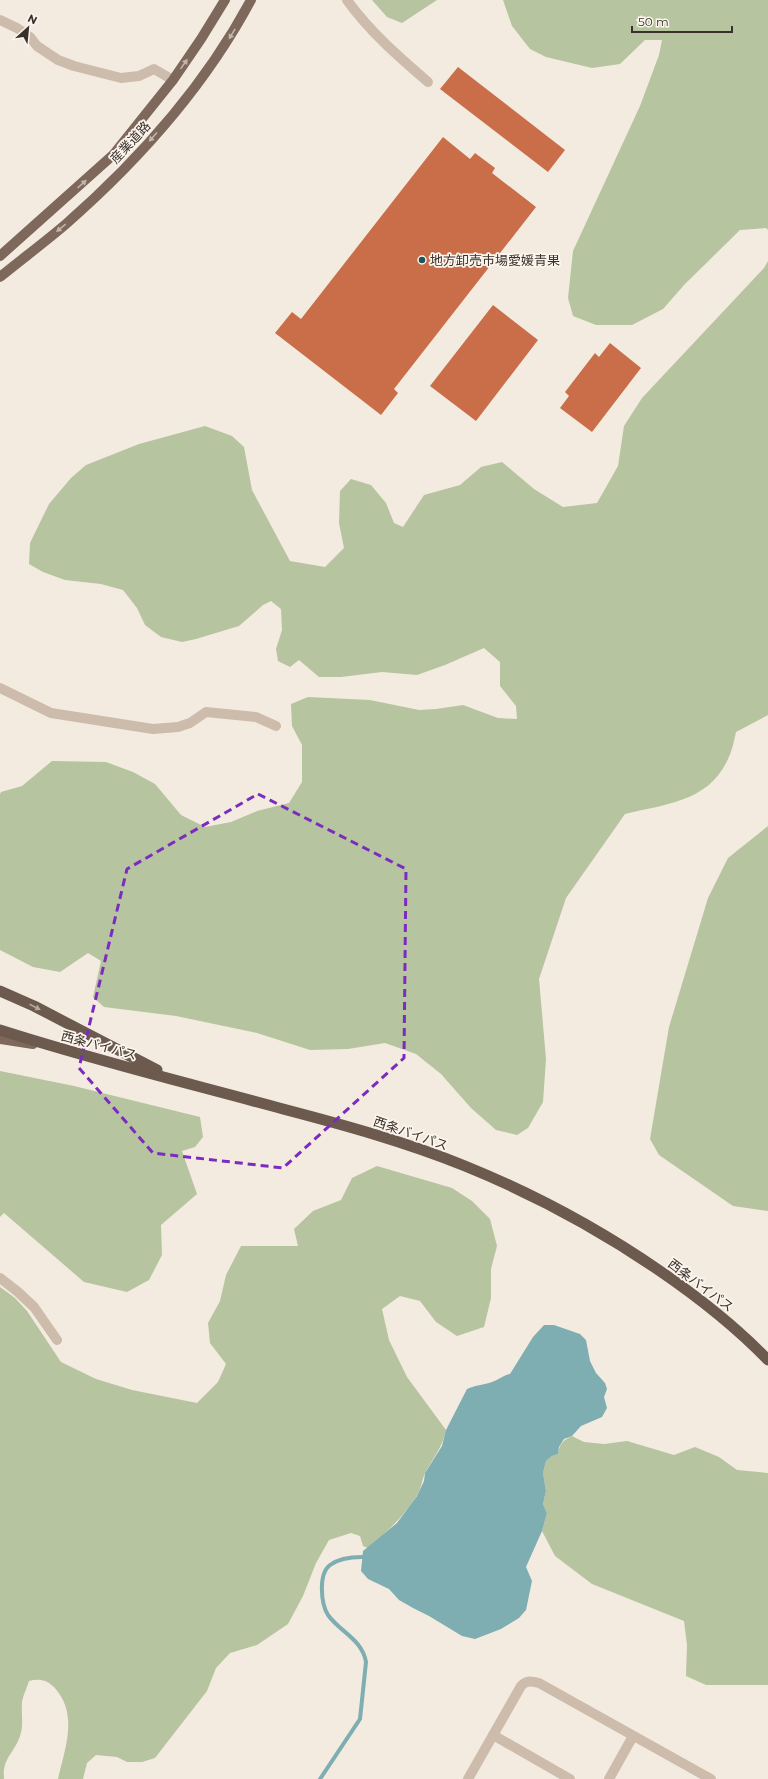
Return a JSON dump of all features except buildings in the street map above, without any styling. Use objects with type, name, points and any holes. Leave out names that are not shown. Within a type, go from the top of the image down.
[{"type":"highway","points":[[0,991],[34,1006],[176,1080]]},
{"type":"highway","name":"西条バイパス","points":[[0,1030],[51,1047],[342,1124],[410,1146],[518,1188],[580,1220],[628,1249],[678,1284],[719,1316],[768,1360]]},
{"type":"main road","name":"産業道路","points":[[0,256],[113,155],[173,80],[225,0]]},
{"type":"main road","name":"産業道路","points":[[0,277],[66,224],[135,157],[202,78],[224,48],[251,0]]},
{"type":"main road","points":[[0,1039],[51,1047]]},
{"type":"street","points":[[347,0],[370,28],[394,52],[428,82]]},
{"type":"street","points":[[0,20],[17,28],[30,37],[37,46],[64,62],[101,74],[120,78],[140,76],[154,69],[173,80]]},
{"type":"street","points":[[0,688],[51,713],[153,729],[178,727],[190,723],[206,712],[256,716],[276,726]]},
{"type":"street","points":[[0,1278],[34,1307],[57,1340]]},
{"type":"street","points":[[468,1779],[521,1686],[526,1681],[532,1681],[539,1683],[711,1779]]},
{"type":"street","points":[[493,1735],[570,1779]]},
{"type":"street","points":[[608,1779],[633,1736]]},
{"type":"highlighted area","points":[[258,794],[406,869],[404,1058],[283,1168],[153,1153],[79,1068],[127,869]]},
{"type":"green space","points":[[372,0],[437,0],[402,23],[387,17]]},
{"type":"green space","points":[[503,0],[768,0],[768,230],[766,228],[740,230],[685,284],[663,309],[632,325],[596,325],[573,316],[568,298],[573,251],[640,106],[659,55],[662,40],[645,40],[620,64],[592,68],[546,57],[530,49],[512,26]]},
{"type":"green space","points":[[768,261],[768,715],[736,732],[733,746],[720,773],[710,784],[698,793],[670,804],[625,814],[566,898],[539,979],[546,1059],[543,1102],[528,1128],[517,1135],[496,1130],[471,1108],[441,1074],[416,1054],[385,1043],[348,1049],[310,1050],[257,1033],[176,1016],[104,1007],[93,997],[101,961],[88,953],[60,972],[33,967],[0,950],[0,794],[1,792],[22,786],[52,761],[106,762],[133,772],[155,784],[181,815],[205,827],[231,822],[257,811],[289,803],[302,782],[302,745],[292,726],[291,704],[308,697],[370,700],[419,710],[463,705],[498,718],[517,719],[516,706],[500,686],[500,662],[484,648],[417,675],[382,672],[341,677],[319,677],[299,660],[290,667],[278,661],[276,649],[282,630],[281,609],[271,601],[263,605],[239,626],[182,642],[161,637],[145,625],[137,608],[123,590],[101,584],[65,580],[43,572],[29,564],[30,543],[49,504],[71,478],[86,465],[139,444],[205,426],[232,436],[244,447],[252,490],[290,561],[325,567],[344,548],[339,523],[340,491],[351,479],[371,485],[386,503],[394,523],[403,527],[424,495],[460,485],[481,467],[502,462],[534,489],[563,507],[597,503],[618,466],[624,426],[642,398],[764,268]]},
{"type":"green space","points":[[768,826],[768,1211],[733,1206],[659,1155],[650,1139],[669,1027],[708,898],[728,858]]},
{"type":"green space","points":[[0,1071],[74,1086],[200,1117],[203,1137],[195,1147],[182,1151],[197,1194],[161,1225],[162,1255],[149,1280],[127,1292],[84,1282],[4,1213],[0,1217]]},
{"type":"green space","points":[[377,1166],[452,1188],[472,1201],[490,1219],[497,1246],[491,1269],[491,1298],[484,1327],[457,1336],[436,1322],[420,1301],[400,1296],[382,1309],[389,1340],[407,1377],[446,1430],[445,1436],[425,1474],[416,1497],[394,1524],[368,1548],[363,1546],[360,1536],[351,1533],[329,1540],[316,1563],[303,1596],[288,1624],[257,1645],[230,1653],[216,1668],[207,1691],[155,1758],[142,1762],[127,1762],[117,1757],[96,1755],[87,1763],[83,1779],[58,1779],[68,1732],[66,1708],[62,1697],[54,1687],[43,1680],[33,1680],[29,1681],[23,1699],[22,1728],[18,1742],[5,1766],[4,1779],[0,1779],[0,1287],[15,1298],[27,1311],[61,1362],[96,1379],[132,1390],[197,1403],[218,1382],[226,1364],[210,1343],[208,1323],[220,1301],[226,1275],[241,1246],[298,1246],[294,1229],[313,1211],[341,1200],[352,1178]]},
{"type":"green space","points":[[572,1436],[584,1442],[604,1444],[627,1441],[674,1455],[695,1447],[719,1457],[737,1470],[768,1473],[768,1685],[706,1685],[686,1676],[687,1645],[684,1621],[592,1584],[555,1556],[542,1531],[547,1513],[543,1504],[546,1491],[543,1473],[546,1461],[552,1456],[558,1454],[562,1443]]},
{"type":"water","points":[[544,1325],[554,1325],[580,1334],[586,1340],[590,1361],[596,1373],[605,1383],[607,1389],[604,1397],[607,1408],[602,1417],[581,1426],[572,1436],[564,1439],[559,1447],[558,1454],[552,1456],[546,1461],[543,1473],[546,1491],[543,1504],[547,1513],[542,1531],[526,1567],[532,1581],[526,1610],[519,1618],[501,1629],[475,1639],[462,1636],[399,1600],[389,1589],[368,1579],[361,1571],[363,1551],[397,1523],[417,1496],[424,1481],[425,1473],[442,1446],[446,1430],[467,1389],[492,1382],[510,1374],[533,1337]]},
{"type":"waterway","points":[[320,1779],[360,1719],[366,1662],[360,1647],[328,1615],[322,1597],[322,1582],[326,1569],[333,1563],[353,1557],[362,1557]]},
{"type":"place","name":"地方卸売市場愛媛青果","points":[[422,260]]}]
